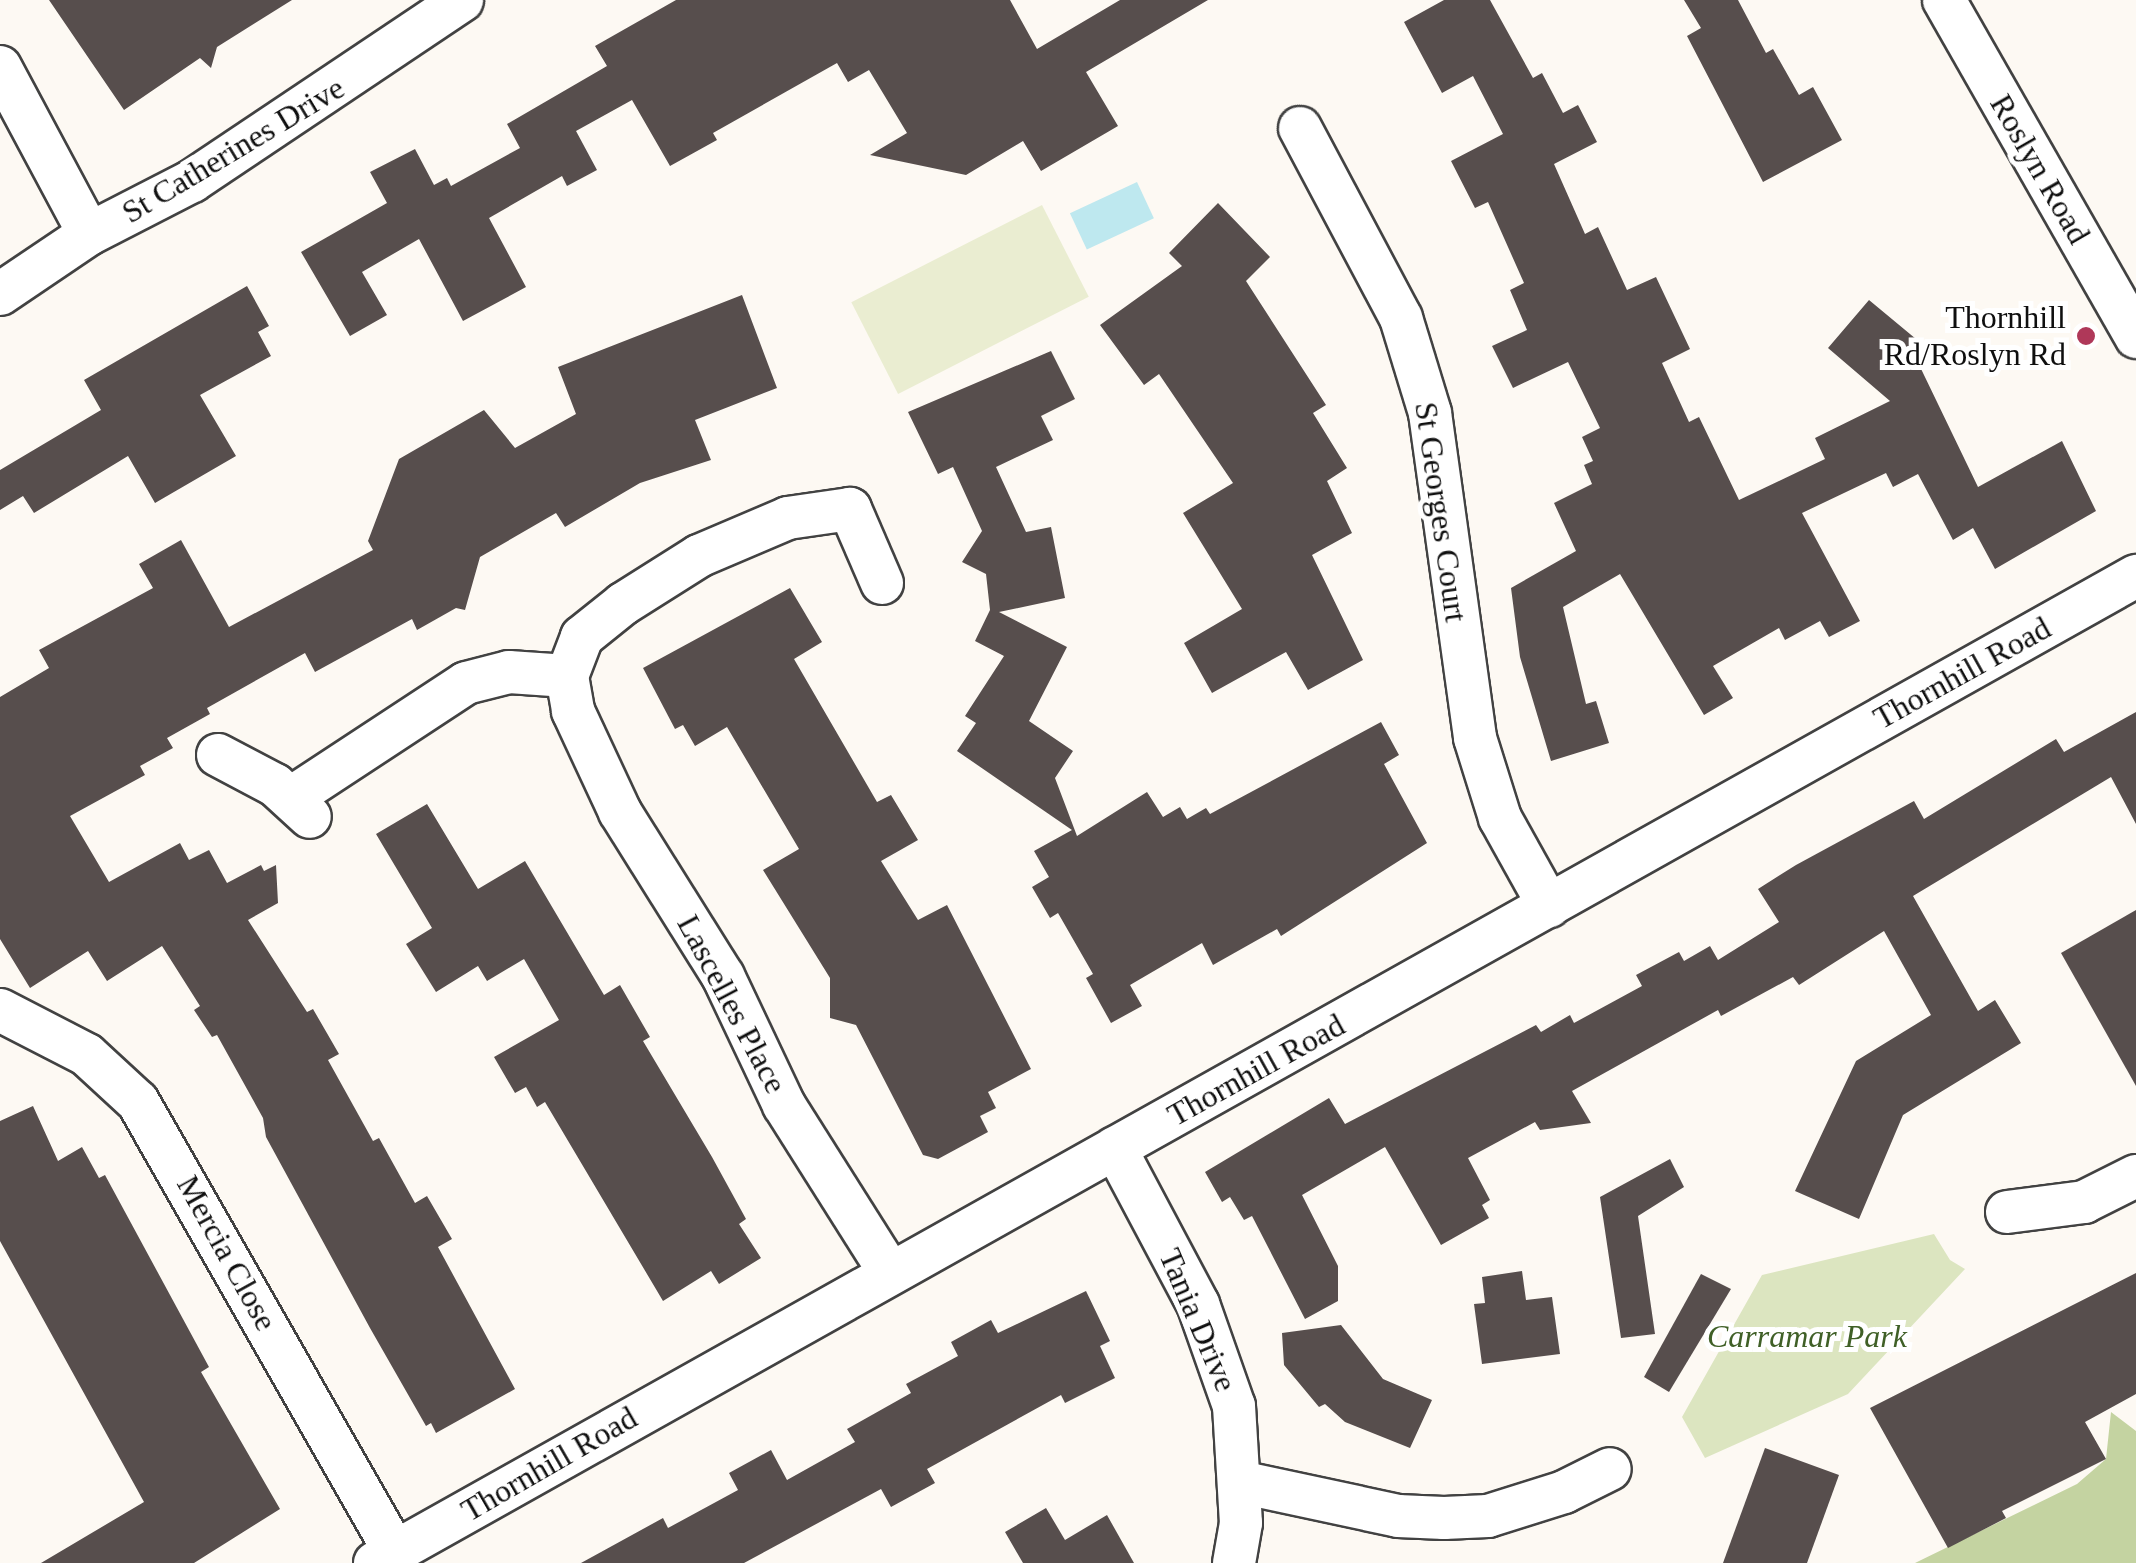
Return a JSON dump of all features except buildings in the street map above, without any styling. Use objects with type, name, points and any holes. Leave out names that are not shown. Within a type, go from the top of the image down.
[{"type":"street","name":"St Catherines Drive","points":[[0,294],[90,234],[192,181],[462,0]]},
{"type":"street","name":"Roslyn Road","points":[[1944,0],[2136,338]]},
{"type":"street","points":[[0,67],[90,234]]},
{"type":"street","name":"St Georges Court","points":[[1300,128],[1402,318],[1430,413],[1475,738],[1500,818],[1549,906]]},
{"type":"street","points":[[218,754],[301,807],[322,772],[466,683],[510,672],[568,676],[574,650],[588,631],[676,568],[761,526],[843,493],[882,582]]},
{"type":"street","name":"Thornhill Road","points":[[385,1558],[890,1270],[2136,576]]},
{"type":"street","name":"Lascelles Place","points":[[568,676],[573,712],[612,798],[723,976],[784,1105],[890,1270]]},
{"type":"street","name":"Mercia Close","points":[[0,1010],[87,1055],[138,1102],[385,1558]]},
{"type":"street","name":"Tania Drive","points":[[1115,1148],[1198,1304],[1234,1406],[1240,1482],[1234,1563]]},
{"type":"street","points":[[2007,1212],[2084,1202],[2136,1176]]},
{"type":"street","points":[[1240,1482],[1398,1516],[1444,1518],[1488,1516],[1564,1492],[1610,1469]]},
{"type":"green space","points":[[1042,205],[1089,297],[898,394],[851,302]]},
{"type":"green space","name":"Carramar Park","points":[[1934,1234],[1950,1260],[1965,1269],[1848,1394],[1705,1458],[1682,1417],[1762,1275]]},
{"type":"green space","points":[[2111,1412],[2136,1431],[2136,1563],[1915,1563],[2077,1484],[2106,1459]]},
{"type":"water","points":[[1137,182],[1154,218],[1087,250],[1070,213]]},
{"type":"place","name":"Thornhill Rd/Roslyn Rd","points":[[2086,336]]}]
